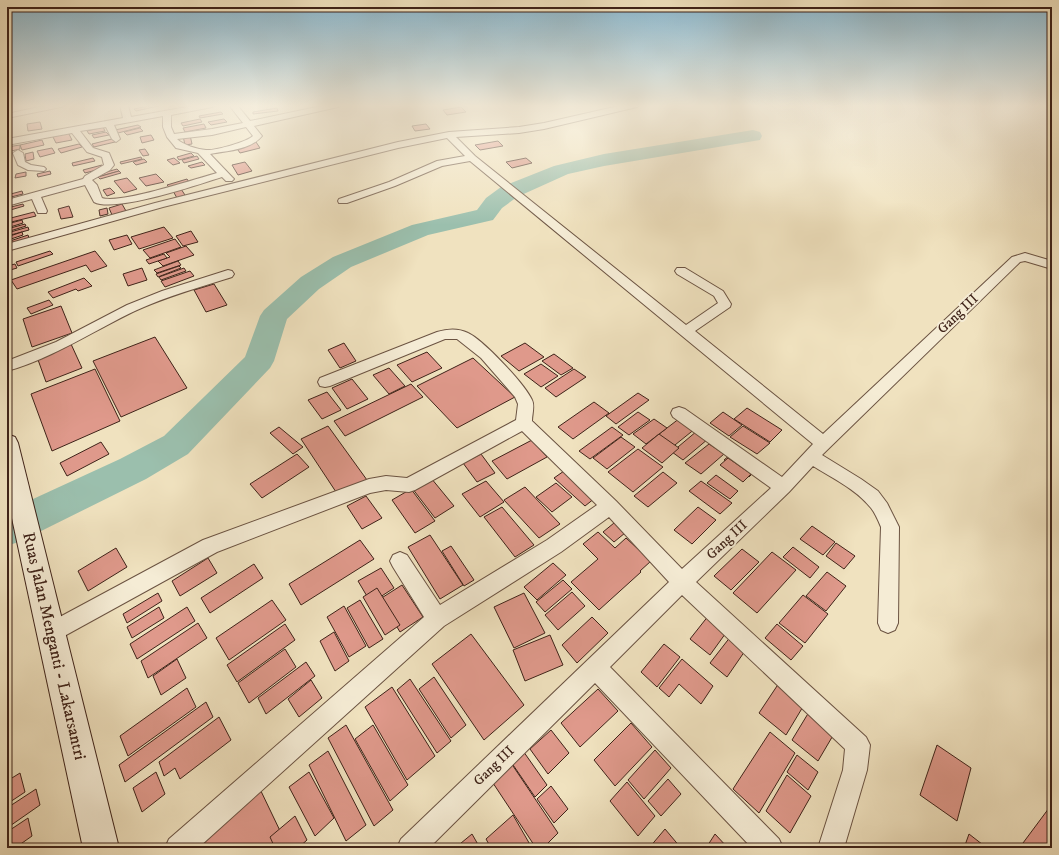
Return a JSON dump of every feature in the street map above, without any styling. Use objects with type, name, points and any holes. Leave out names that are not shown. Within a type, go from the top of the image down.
[{"type":"main road","name":"Ruas Jalan Menganti - Lakarsantri","points":[[7,444],[100,848]]},
{"type":"street","points":[[7,203],[87,181],[88,178],[108,168],[109,165],[107,157],[104,154],[95,153],[86,145]]},
{"type":"street","points":[[178,145],[204,152],[236,145]]},
{"type":"street","points":[[7,248],[141,210],[399,145]]},
{"type":"street","points":[[459,145],[472,158],[685,332],[877,502],[890,527],[888,623]]},
{"type":"street","points":[[204,152],[223,174],[236,186]]},
{"type":"street","points":[[18,153],[18,164],[41,169]]},
{"type":"street","points":[[343,201],[392,184],[440,163],[472,158]]},
{"type":"street","points":[[87,181],[92,185],[93,193],[101,202],[137,197],[223,174]]},
{"type":"street","points":[[35,196],[42,210]]},
{"type":"street","points":[[137,197],[141,210]]},
{"type":"street","name":"Gang III","points":[[410,848],[596,668],[682,582],[783,487],[817,450],[1016,259],[1025,257],[1052,265]]},
{"type":"street","points":[[681,271],[719,294],[725,304],[685,332]]},
{"type":"street","points":[[7,366],[61,344],[132,308],[166,294],[228,274]]},
{"type":"street","points":[[325,382],[442,335],[454,334],[464,336],[518,388],[525,400],[524,424],[610,506],[682,582],[842,728],[858,745],[856,770],[831,848]]},
{"type":"street","points":[[679,413],[783,487]]},
{"type":"street","points":[[50,633],[210,546],[369,486],[386,483],[409,485],[524,424]]},
{"type":"street","points":[[178,848],[437,619],[554,546],[610,506]]},
{"type":"street","points":[[400,561],[437,619]]},
{"type":"street","points":[[596,668],[770,848]]},
{"type":"building","points":[[20,145],[44,145],[44,145],[22,150]]},
{"type":"building","points":[[20,145],[20,149],[7,152],[7,147]]},
{"type":"building","points":[[75,145],[80,145],[82,147],[61,153],[58,149]]},
{"type":"building","points":[[93,145],[103,145],[94,147]]},
{"type":"building","points":[[244,145],[258,145],[260,148],[240,153],[236,147]]},
{"type":"building","points":[[475,145],[502,145],[503,146],[480,150]]},
{"type":"building","points":[[52,148],[55,153],[40,157],[37,151]]},
{"type":"building","points":[[145,149],[149,155],[143,156],[139,150]]},
{"type":"building","points":[[33,152],[34,159],[26,161],[25,154]]},
{"type":"building","points":[[191,153],[194,156],[179,160],[177,157]]},
{"type":"building","points":[[197,156],[199,159],[184,163],[182,160]]},
{"type":"building","points":[[141,157],[142,159],[121,164],[120,162]]},
{"type":"building","points":[[93,158],[95,161],[73,166],[72,163]]},
{"type":"building","points":[[174,158],[180,163],[173,165],[167,160]]},
{"type":"building","points":[[526,158],[532,163],[512,168],[506,162]]},
{"type":"building","points":[[144,159],[147,162],[136,165],[133,162]]},
{"type":"building","points":[[202,162],[205,165],[191,168],[188,166]]},
{"type":"building","points":[[245,162],[252,171],[238,175],[232,165]]},
{"type":"building","points":[[102,165],[104,168],[85,173],[83,170]]},
{"type":"building","points":[[117,169],[119,171],[98,177],[96,175]]},
{"type":"building","points":[[50,171],[51,174],[38,177],[37,174]]},
{"type":"building","points":[[119,171],[121,173],[100,179],[98,177]]},
{"type":"building","points":[[26,172],[26,176],[15,178],[16,174]]},
{"type":"building","points":[[156,174],[164,182],[146,186],[139,178]]},
{"type":"building","points":[[127,178],[137,189],[124,193],[114,181]]},
{"type":"building","points":[[187,179],[189,182],[169,187],[167,185]]},
{"type":"building","points":[[110,188],[115,193],[107,196],[103,190]]},
{"type":"building","points":[[181,189],[185,195],[177,198],[173,191]]},
{"type":"building","points":[[22,191],[23,194],[7,198],[7,195]]},
{"type":"building","points":[[23,204],[24,206],[7,211],[7,208]]},
{"type":"building","points":[[122,204],[126,211],[112,215],[109,208]]},
{"type":"building","points":[[69,206],[73,217],[61,219],[58,209]]},
{"type":"building","points":[[107,208],[108,214],[100,216],[99,210]]},
{"type":"building","points":[[34,212],[36,216],[7,223],[7,219]]},
{"type":"building","points":[[22,220],[23,223],[7,228],[7,224]]},
{"type":"building","points":[[25,224],[26,226],[7,232],[7,229]]},
{"type":"building","points":[[28,227],[29,230],[7,236],[7,233]]},
{"type":"building","points":[[164,227],[173,238],[139,249],[131,237]]},
{"type":"building","points":[[191,231],[198,242],[183,246],[176,236]]},
{"type":"building","points":[[22,232],[23,235],[8,240],[7,237]]},
{"type":"building","points":[[28,235],[29,238],[7,245],[7,242]]},
{"type":"building","points":[[127,235],[132,244],[114,250],[109,240]]},
{"type":"building","points":[[175,239],[181,247],[150,258],[143,250]]},
{"type":"building","points":[[186,246],[194,255],[163,266],[158,261],[170,257],[166,253]]},
{"type":"building","points":[[50,251],[53,254],[18,266],[16,262]]},
{"type":"building","points":[[95,251],[107,266],[91,272],[86,265],[17,289],[11,280]]},
{"type":"building","points":[[164,254],[167,258],[149,264],[146,260]]},
{"type":"building","points":[[178,261],[181,265],[157,273],[154,270]]},
{"type":"building","points":[[15,264],[17,268],[7,271],[7,266]]},
{"type":"building","points":[[179,266],[181,268],[158,277],[156,274]]},
{"type":"building","points":[[142,268],[147,280],[128,286],[123,274]]},
{"type":"building","points":[[184,268],[186,271],[161,280],[159,277]]},
{"type":"building","points":[[190,271],[194,276],[165,287],[161,281]]},
{"type":"building","points":[[84,278],[92,286],[78,291],[76,289],[53,298],[48,292]]},
{"type":"building","points":[[214,284],[227,305],[206,312],[194,290]]},
{"type":"building","points":[[49,300],[53,305],[31,314],[27,308]]},
{"type":"building","points":[[61,306],[72,333],[32,347],[23,319]]},
{"type":"building","points":[[155,337],[187,388],[121,417],[93,361]]},
{"type":"building","points":[[344,343],[356,361],[340,368],[328,350]]},
{"type":"building","points":[[525,343],[544,357],[519,371],[501,356]]},
{"type":"building","points":[[71,344],[82,368],[46,382],[37,357]]},
{"type":"building","points":[[427,352],[442,368],[412,382],[397,365]]},
{"type":"building","points":[[554,354],[573,368],[561,375],[542,361]]},
{"type":"building","points":[[473,358],[515,397],[457,428],[417,386]]},
{"type":"building","points":[[541,364],[558,376],[541,387],[524,374]]},
{"type":"building","points":[[389,368],[405,386],[389,394],[373,375]]},
{"type":"building","points":[[95,369],[120,421],[52,451],[31,394]]},
{"type":"building","points":[[574,369],[586,377],[556,397],[545,388]]},
{"type":"building","points":[[352,379],[368,399],[347,409],[332,388]]},
{"type":"building","points":[[411,384],[423,397],[345,436],[334,421]]},
{"type":"building","points":[[327,392],[341,410],[322,419],[308,400]]},
{"type":"building","points":[[638,393],[649,400],[616,424],[606,416]]},
{"type":"building","points":[[594,402],[609,413],[573,439],[558,427]]},
{"type":"building","points":[[747,408],[782,430],[770,442],[734,419]]},
{"type":"building","points":[[638,412],[650,420],[629,435],[618,427]]},
{"type":"building","points":[[723,412],[742,425],[729,436],[710,423]]},
{"type":"building","points":[[680,418],[696,428],[670,449],[654,438]]},
{"type":"building","points":[[654,419],[667,428],[646,444],[633,434]]},
{"type":"building","points":[[328,426],[367,480],[338,495],[301,439]]},
{"type":"building","points":[[743,426],[770,443],[757,454],[730,437]]},
{"type":"building","points":[[279,427],[303,447],[293,454],[270,433]]},
{"type":"building","points":[[612,427],[623,435],[590,459],[579,451]]},
{"type":"building","points":[[697,431],[708,439],[683,460],[672,452]]},
{"type":"building","points":[[659,434],[679,448],[662,463],[642,448]]},
{"type":"building","points":[[621,437],[635,447],[607,469],[593,458]]},
{"type":"building","points":[[532,440],[547,457],[507,479],[492,461]]},
{"type":"building","points":[[101,442],[109,454],[67,476],[60,463]]},
{"type":"building","points":[[709,444],[724,454],[701,474],[685,463]]},
{"type":"building","points":[[638,449],[663,467],[633,492],[608,472]]},
{"type":"building","points":[[732,453],[756,470],[749,477],[724,460]]},
{"type":"building","points":[[297,454],[309,467],[262,498],[250,484]]},
{"type":"building","points":[[481,454],[495,473],[477,482],[463,463]]},
{"type":"building","points":[[728,458],[751,474],[743,482],[720,465]]},
{"type":"building","points":[[564,471],[595,498],[585,506],[554,478]]},
{"type":"building","points":[[663,472],[677,483],[648,507],[634,496]]},
{"type":"building","points":[[716,475],[738,491],[730,499],[707,483]]},
{"type":"building","points":[[431,478],[454,506],[435,518],[412,488]]},
{"type":"building","points":[[486,481],[504,502],[480,517],[462,494]]},
{"type":"building","points":[[701,481],[732,503],[720,514],[689,491]]},
{"type":"building","points":[[556,483],[572,497],[552,512],[536,497]]},
{"type":"building","points":[[525,487],[560,524],[539,538],[504,500]]},
{"type":"building","points":[[411,489],[435,521],[415,533],[392,500]]},
{"type":"building","points":[[366,496],[382,518],[362,529],[347,506]]},
{"type":"building","points":[[502,507],[534,545],[515,557],[484,517]]},
{"type":"building","points":[[698,507],[716,520],[692,544],[674,530]]},
{"type":"building","points":[[614,523],[625,533],[614,542],[603,532]]},
{"type":"building","points":[[812,526],[835,542],[823,555],[800,539]]},
{"type":"building","points":[[598,532],[615,548],[626,538],[651,561],[599,610],[571,582],[598,559],[583,544]]},
{"type":"building","points":[[430,535],[463,585],[440,599],[408,547]]},
{"type":"building","points":[[360,540],[374,559],[301,605],[289,584]]},
{"type":"building","points":[[836,543],[855,556],[844,569],[826,556]]},
{"type":"building","points":[[451,546],[474,580],[464,586],[442,551]]},
{"type":"building","points":[[793,547],[819,567],[810,578],[783,557]]},
{"type":"building","points":[[116,548],[127,567],[88,591],[78,571]]},
{"type":"building","points":[[742,549],[759,562],[731,590],[714,576]]},
{"type":"building","points":[[772,552],[796,570],[757,613],[733,593]]},
{"type":"building","points":[[208,558],[217,573],[180,596],[172,581]]},
{"type":"building","points":[[553,563],[566,575],[537,600],[524,587]]},
{"type":"building","points":[[254,564],[263,578],[210,613],[201,598]]},
{"type":"building","points":[[381,568],[394,588],[371,603],[358,581]]},
{"type":"building","points":[[827,572],[846,586],[826,611],[806,596]]},
{"type":"building","points":[[563,580],[572,589],[545,612],[536,602]]},
{"type":"building","points":[[402,585],[423,617],[400,632],[380,599]]},
{"type":"building","points":[[377,588],[400,625],[385,635],[363,597]]},
{"type":"building","points":[[572,592],[585,606],[558,630],[545,615]]},
{"type":"building","points":[[158,593],[162,601],[127,623],[123,614]]},
{"type":"building","points":[[524,593],[545,633],[514,648],[494,607]]},
{"type":"building","points":[[803,595],[828,614],[805,643],[779,623]]},
{"type":"building","points":[[272,600],[286,620],[229,660],[216,638]]},
{"type":"building","points":[[360,600],[383,639],[369,648],[347,608]]},
{"type":"building","points":[[344,606],[366,646],[349,657],[327,617]]},
{"type":"building","points":[[159,607],[164,618],[132,638],[127,627]]},
{"type":"building","points":[[187,607],[195,621],[137,659],[130,644]]},
{"type":"building","points":[[709,615],[728,630],[710,655],[690,639]]},
{"type":"building","points":[[592,617],[608,633],[577,663],[562,645]]},
{"type":"building","points":[[198,623],[207,638],[148,678],[141,661]]},
{"type":"building","points":[[285,624],[295,640],[237,682],[227,665]]},
{"type":"building","points":[[777,624],[803,646],[791,660],[765,638]]},
{"type":"building","points":[[334,632],[349,661],[335,671],[320,641]]},
{"type":"building","points":[[471,634],[524,705],[484,740],[432,664]]},
{"type":"building","points":[[550,635],[563,665],[525,681],[513,650]]},
{"type":"building","points":[[731,636],[747,648],[727,677],[710,663]]},
{"type":"building","points":[[664,644],[680,657],[657,687],[641,672]]},
{"type":"building","points":[[285,649],[296,667],[249,703],[238,683]]},
{"type":"building","points":[[177,659],[186,678],[161,695],[153,676]]},
{"type":"building","points":[[682,659],[713,686],[701,704],[679,684],[669,697],[659,688]]},
{"type":"building","points":[[306,662],[315,676],[266,714],[258,698]]},
{"type":"building","points":[[434,677],[466,725],[451,738],[419,689]]},
{"type":"building","points":[[410,679],[451,741],[437,753],[397,690]]},
{"type":"building","points":[[311,680],[322,698],[299,717],[288,699]]},
{"type":"building","points":[[781,680],[807,700],[786,735],[759,713]]},
{"type":"building","points":[[392,687],[435,756],[407,780],[365,707]]},
{"type":"building","points":[[187,688],[196,707],[128,756],[120,736]]},
{"type":"building","points":[[598,689],[618,711],[580,747],[561,723]]},
{"type":"building","points":[[206,702],[213,717],[125,782],[119,765]]},
{"type":"building","points":[[812,707],[838,727],[818,761],[792,740]]},
{"type":"building","points":[[219,717],[231,740],[180,779],[175,768],[164,776],[159,762]]},
{"type":"building","points":[[631,723],[652,747],[615,786],[594,760]]},
{"type":"building","points":[[346,725],[393,810],[374,826],[328,738]]},
{"type":"building","points":[[373,725],[408,785],[390,801],[355,739]]},
{"type":"building","points":[[551,730],[569,753],[548,774],[530,749]]},
{"type":"building","points":[[770,732],[795,753],[759,813],[733,789]]},
{"type":"building","points":[[937,745],[971,768],[957,821],[920,795]]},
{"type":"building","points":[[521,748],[547,785],[535,797],[509,759]]},
{"type":"building","points":[[655,750],[671,768],[644,799],[628,780]]},
{"type":"building","points":[[328,751],[366,825],[346,841],[309,765]]},
{"type":"building","points":[[797,755],[818,772],[808,790],[787,772]]},
{"type":"building","points":[[511,763],[558,833],[543,848],[536,848],[491,780]]},
{"type":"building","points":[[156,772],[165,794],[142,812],[133,788]]},
{"type":"building","points":[[309,772],[334,818],[315,836],[289,787]]},
{"type":"building","points":[[20,773],[25,792],[7,804],[7,781]]},
{"type":"building","points":[[787,775],[811,796],[790,833],[766,811]]},
{"type":"building","points":[[668,779],[681,794],[661,816],[648,801]]},
{"type":"building","points":[[627,782],[655,816],[638,836],[610,801]]},
{"type":"building","points":[[551,786],[568,809],[554,823],[537,799]]},
{"type":"building","points":[[259,787],[283,837],[271,848],[204,848],[199,835]]},
{"type":"building","points":[[36,789],[40,805],[7,828],[7,808]]},
{"type":"building","points":[[1052,804],[1052,848],[1021,848],[1020,847]]},
{"type":"building","points":[[513,815],[532,848],[491,848],[486,839]]},
{"type":"building","points":[[295,816],[307,840],[298,848],[275,848],[270,837]]},
{"type":"building","points":[[28,818],[32,836],[15,848],[7,848],[7,832]]},
{"type":"building","points":[[665,829],[681,848],[649,848]]},
{"type":"building","points":[[472,834],[480,848],[455,848]]},
{"type":"building","points":[[715,834],[728,848],[706,848]]},
{"type":"building","points":[[969,834],[987,848],[964,848]]},
{"type":"waterway","points":[[7,529],[133,469],[176,445],[259,361],[274,316],[310,283],[342,262],[420,230],[485,215],[494,203],[509,192],[561,170],[604,160],[698,145]]}]
